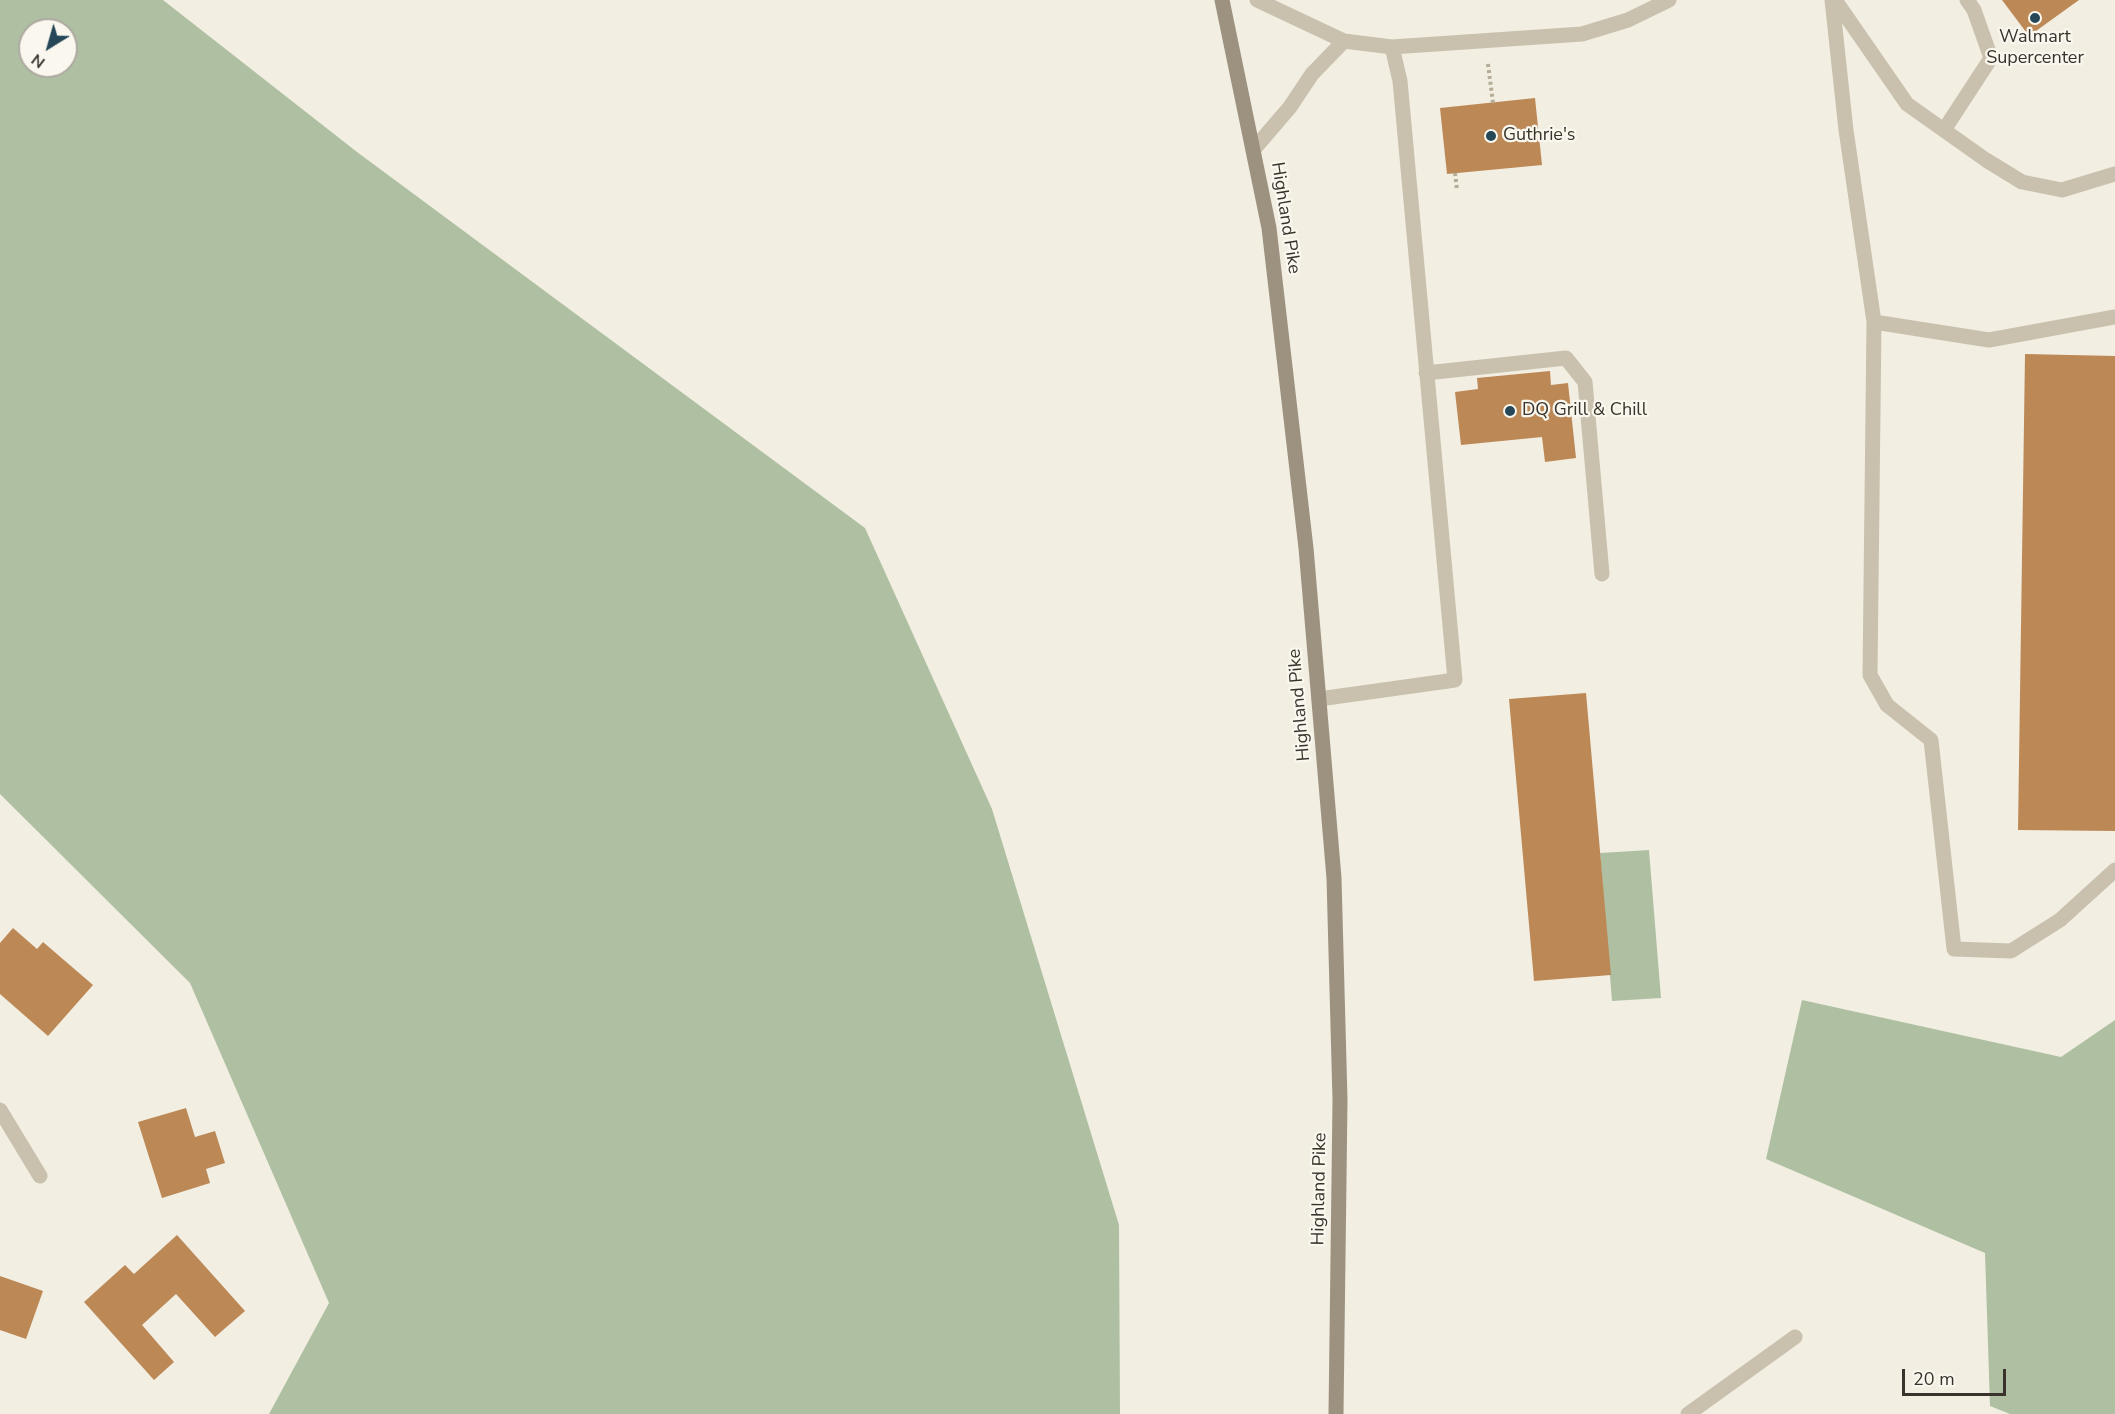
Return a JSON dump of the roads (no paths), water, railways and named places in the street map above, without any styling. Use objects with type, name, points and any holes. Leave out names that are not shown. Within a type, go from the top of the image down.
[{"type":"main road","name":"Highland Pike","points":[[1222,0],[1254,149],[1270,239],[1306,548],[1334,878],[1340,1100],[1336,1414]]},
{"type":"street","points":[[1257,0],[1344,41],[1392,47],[1582,33],[1628,20],[1669,0]]},
{"type":"street","points":[[1834,0],[1907,104],[1986,160],[2022,182],[2062,190],[2115,174]]},
{"type":"street","points":[[1834,0],[1846,130],[1874,322],[1870,675],[1887,705],[1931,740],[1954,949],[2011,951],[2060,920],[2115,870]]},
{"type":"street","points":[[1944,130],[1991,58],[1974,10],[1967,0]]},
{"type":"street","points":[[1254,149],[1290,106],[1312,74],[1344,41]]},
{"type":"street","points":[[1319,699],[1455,680],[1400,81],[1392,47]]},
{"type":"street","points":[[1874,322],[1989,340],[2115,317]]},
{"type":"street","points":[[1426,373],[1566,358],[1585,382],[1602,574]]},
{"type":"street","points":[[0,1110],[40,1176]]},
{"type":"street","points":[[1688,1414],[1795,1337]]},
{"type":"place","name":"Walmart Supercenter","points":[[2035,18]]},
{"type":"place","name":"Guthrie's","points":[[1491,136]]},
{"type":"place","name":"DQ Grill & Chill","points":[[1510,411]]}]
